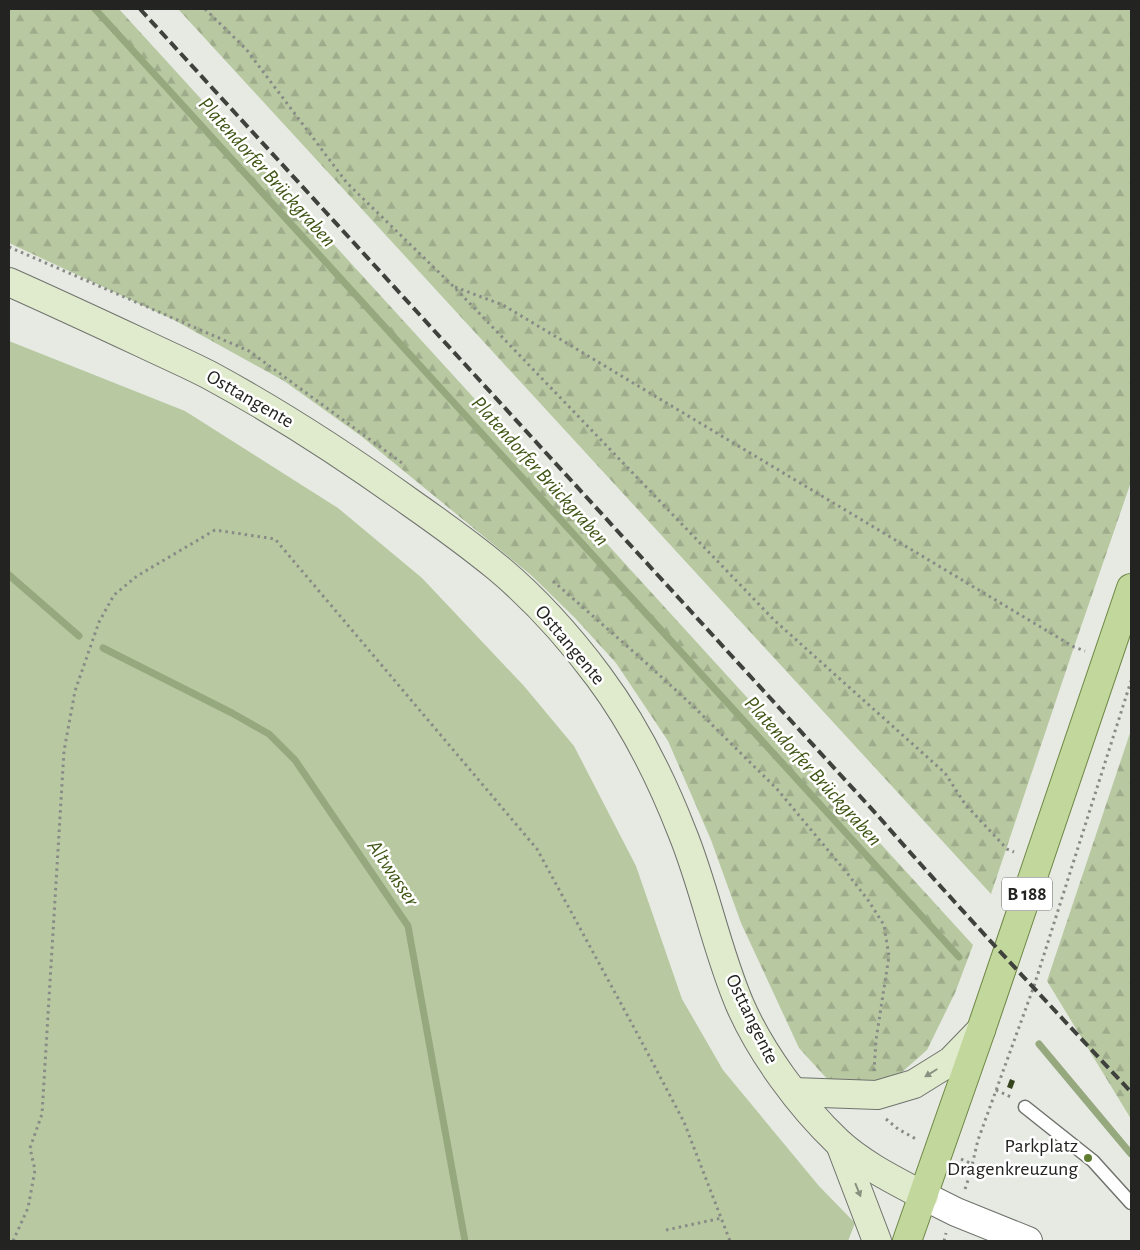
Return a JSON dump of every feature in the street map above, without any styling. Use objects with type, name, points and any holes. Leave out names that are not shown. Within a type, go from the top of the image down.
[{"type":"main road","name":"Osttangente","points":[[9,282],[64,306],[208,375],[275,412],[337,450],[459,537],[500,570],[536,604],[570,641],[600,678],[645,749],[683,834],[725,965],[741,1006],[759,1042],[774,1066],[794,1092],[840,1144],[874,1170],[924,1196]]},
{"type":"main road","name":"B 188","points":[[907,1241],[940,1150],[1131,588]]},
{"type":"main road","name":"B 188","points":[[794,1092],[877,1095],[914,1084],[951,1061],[981,1030]]},
{"type":"main road","points":[[840,1144],[877,1241]]},
{"type":"street","points":[[924,1196],[1014,1240]]},
{"type":"lane","points":[[1025,1107],[1094,1160],[1131,1203]]},
{"type":"path","points":[[205,9],[246,49],[347,183],[454,287],[774,620],[946,773],[965,804],[1007,849]]},
{"type":"path","points":[[454,287],[503,305],[1074,647],[1107,660]]},
{"type":"path","points":[[13,1241],[28,1208],[35,1170],[30,1148],[42,1114],[64,751],[75,691],[99,622],[114,595],[137,576],[215,530],[275,539],[537,849],[684,1122],[730,1241]]},
{"type":"path","points":[[644,661],[693,706],[777,789],[868,900],[884,925],[889,956],[876,1040],[874,1075],[880,1110],[886,1119],[910,1136],[972,1164],[996,1090],[1034,986],[1131,681]]},
{"type":"path","points":[[996,1090],[1014,1098]]},
{"type":"path","points":[[666,1230],[722,1218]]},
{"type":"green space","points":[[9,9],[119,9],[973,945],[955,993],[927,1050],[893,1080],[855,1087],[829,1081],[799,1048],[741,923],[711,840],[668,741],[616,663],[575,618],[532,576],[361,436],[284,381],[174,320],[9,243]]},
{"type":"green space","points":[[178,9],[1131,9],[1131,482],[991,894]]},
{"type":"green space","points":[[9,341],[185,411],[338,508],[422,578],[524,686],[574,746],[636,866],[682,999],[723,1070],[819,1186],[855,1223],[848,1241],[9,1241]]},
{"type":"green space","points":[[1131,730],[1131,1119],[1047,981]]},
{"type":"building","points":[[1010,1079],[1015,1081],[1012,1089],[1007,1087]]},
{"type":"waterway","name":"Platendorfer Brückgraben","points":[[95,9],[959,957]]},
{"type":"waterway","name":"Altwasser","points":[[9,575],[79,636]]},
{"type":"waterway","name":"Altwasser","points":[[103,648],[232,713],[269,734],[295,760],[408,926],[465,1241]]},
{"type":"waterway","name":"Platendorfer Brückgraben","points":[[1039,1044],[1131,1154]]},
{"type":"railway","points":[[140,9],[972,921],[1131,1092]]},
{"type":"place","name":"Parkplatz Dragenkreuzung","points":[[1088,1158]]}]
